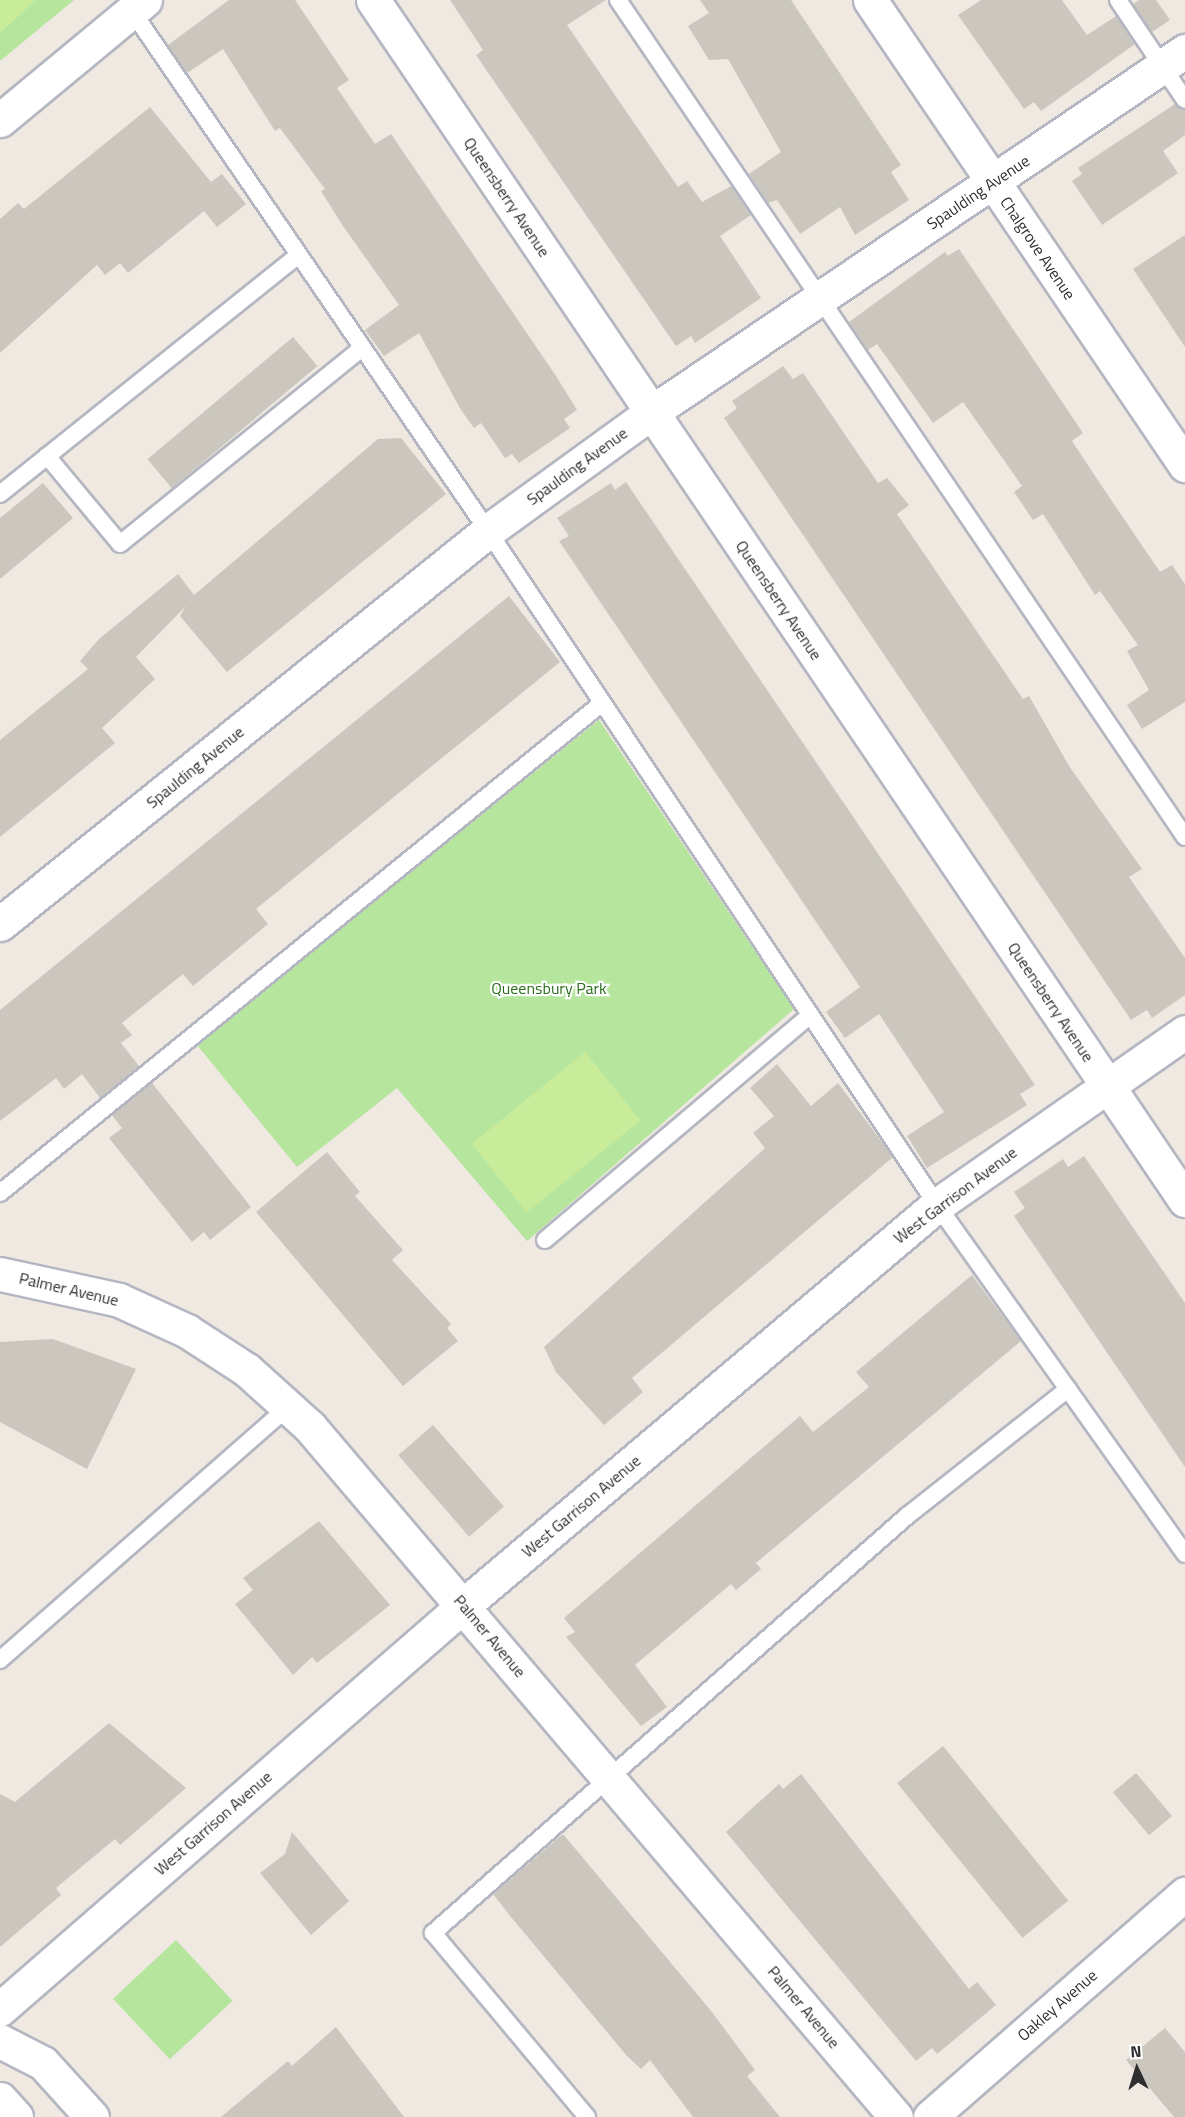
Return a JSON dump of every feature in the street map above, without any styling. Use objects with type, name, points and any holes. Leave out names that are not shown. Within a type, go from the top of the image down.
[{"type":"street","name":"Queensberry Avenue","points":[[373,0],[1185,1200]]},
{"type":"street","name":"Chalgrove Avenue","points":[[870,0],[1185,465]]},
{"type":"street","points":[[0,120],[138,6]]},
{"type":"street","name":"Spaulding Avenue","points":[[0,924],[488,531],[652,412],[1174,59]]},
{"type":"street","name":"West Garrison Avenue","points":[[0,2009],[464,1605],[937,1205],[1185,1032]]},
{"type":"street","name":"Palmer Avenue","points":[[0,1274],[119,1300],[187,1331],[247,1370],[288,1407],[464,1605],[896,2117]]},
{"type":"street","name":"Oakley Avenue","points":[[930,2117],[1185,1894]]},
{"type":"street","points":[[0,2041],[43,2063],[92,2117]]},
{"type":"street","points":[[0,2099],[16,2117]]},
{"type":"lane","points":[[618,0],[1185,837]]},
{"type":"lane","points":[[1118,0],[1174,59],[1185,99]]},
{"type":"lane","points":[[138,6],[298,255],[488,531],[937,1205],[1185,1554]]},
{"type":"lane","points":[[0,494],[298,255]]},
{"type":"lane","points":[[47,456],[120,544],[362,348]]},
{"type":"lane","points":[[0,1193],[602,703]]},
{"type":"lane","points":[[546,1240],[810,1015]]},
{"type":"lane","points":[[587,2117],[433,1933],[907,1516],[1068,1389]]},
{"type":"lane","points":[[0,1660],[288,1407]]},
{"type":"green space","points":[[0,0],[74,0],[0,61]]},
{"type":"green space","points":[[0,0],[36,0],[0,33]]},
{"type":"green space","name":"Queensbury Park","points":[[599,720],[794,1009],[527,1241],[397,1088],[297,1167],[197,1045]]},
{"type":"green space","points":[[585,1052],[640,1120],[527,1212],[472,1144]]},
{"type":"green space","points":[[176,1940],[233,2001],[170,2059],[113,1999]]},
{"type":"building","points":[[229,0],[295,0],[349,80],[337,88],[375,144],[391,134],[556,376],[577,410],[564,419],[570,428],[519,463],[512,454],[505,458],[481,423],[474,428],[461,410],[419,333],[384,356],[365,330],[399,305],[343,226],[321,191],[325,189],[280,128],[275,131],[223,49],[187,73],[168,45]]},
{"type":"building","points":[[450,0],[606,0],[567,25],[678,187],[687,181],[702,202],[731,186],[751,215],[720,236],[761,298],[695,343],[691,336],[676,346],[476,55],[483,50]]},
{"type":"building","points":[[700,0],[791,0],[901,165],[891,172],[909,200],[855,235],[840,207],[800,234],[777,200],[768,203],[749,174],[781,152],[728,59],[709,60],[688,26],[709,13]]},
{"type":"building","points":[[981,0],[1062,0],[1087,35],[1116,16],[1135,44],[1041,111],[1034,102],[1024,109],[958,15]]},
{"type":"building","points":[[1139,0],[1156,0],[1170,20],[1152,32],[1133,4]]},
{"type":"building","points":[[1175,104],[1185,110],[1185,135],[1163,151],[1178,173],[1102,225],[1072,181],[1082,174],[1078,168]]},
{"type":"building","points":[[150,107],[211,182],[222,174],[246,204],[217,227],[204,211],[128,273],[120,263],[105,275],[97,265],[0,353],[0,219],[18,203],[24,209]]},
{"type":"building","points":[[1185,235],[1185,347],[1133,269]]},
{"type":"building","points":[[959,249],[1083,433],[1072,441],[1101,485],[1160,572],[1172,565],[1185,584],[1185,702],[1142,729],[1127,705],[1149,690],[1127,651],[1138,645],[1100,591],[1095,595],[1043,514],[1033,520],[1014,492],[1022,486],[963,402],[933,423],[877,344],[868,350],[849,322],[945,252],[948,256]]},
{"type":"building","points":[[293,337],[317,366],[172,488],[147,459]]},
{"type":"building","points":[[783,366],[793,379],[803,373],[878,483],[887,478],[909,505],[897,514],[1023,699],[1029,696],[1069,766],[1142,869],[1129,877],[1185,958],[1185,995],[1152,1018],[1147,1010],[1131,1020],[724,418],[737,408],[732,401]]},
{"type":"building","points":[[401,438],[446,494],[227,672],[180,616],[186,606],[136,657],[155,679],[102,728],[115,743],[0,837],[0,740],[88,669],[80,661],[99,639],[178,574],[194,595],[378,439]]},
{"type":"building","points":[[626,482],[1035,1085],[1020,1094],[1027,1105],[927,1168],[907,1136],[944,1112],[879,1014],[845,1038],[826,1012],[860,987],[559,541],[569,536],[557,518],[611,483],[615,490]]},
{"type":"building","points":[[43,483],[73,518],[0,579],[0,518]]},
{"type":"building","points":[[509,596],[560,662],[256,909],[268,924],[193,986],[183,974],[122,1023],[132,1035],[121,1043],[139,1066],[100,1098],[82,1074],[64,1089],[56,1078],[0,1121],[0,1010]]},
{"type":"building","points":[[777,1064],[811,1106],[838,1083],[893,1157],[632,1378],[643,1392],[604,1425],[556,1372],[544,1347],[765,1148],[753,1133],[774,1116],[750,1088]]},
{"type":"building","points":[[152,1083],[251,1207],[210,1240],[204,1232],[192,1242],[109,1138],[122,1128],[112,1115]]},
{"type":"building","points":[[327,1152],[360,1192],[355,1196],[403,1250],[392,1260],[451,1324],[447,1328],[458,1341],[403,1386],[256,1212]]},
{"type":"building","points":[[1084,1156],[1185,1303],[1185,1467],[1014,1216],[1025,1208],[1014,1192],[1063,1159],[1068,1167]]},
{"type":"building","points":[[972,1275],[1021,1341],[756,1563],[761,1569],[736,1590],[731,1584],[635,1665],[667,1707],[641,1726],[566,1637],[575,1632],[564,1618],[800,1416],[813,1432],[869,1387],[856,1372]]},
{"type":"building","points":[[53,1339],[136,1369],[87,1469],[0,1422],[0,1342]]},
{"type":"building","points":[[433,1425],[504,1507],[469,1537],[398,1455]]},
{"type":"building","points":[[319,1521],[390,1605],[317,1663],[312,1657],[293,1675],[235,1604],[253,1590],[243,1578]]},
{"type":"building","points":[[109,1723],[186,1788],[120,1845],[115,1839],[56,1888],[61,1895],[0,1947],[0,1794],[15,1802]]},
{"type":"building","points":[[943,1746],[1068,1901],[1022,1938],[897,1783]]},
{"type":"building","points":[[1136,1773],[1172,1816],[1149,1835],[1113,1792]]},
{"type":"building","points":[[801,1774],[969,1989],[977,1982],[996,2005],[937,2054],[932,2048],[916,2061],[726,1832],[779,1784],[783,1789]]},
{"type":"building","points":[[292,1832],[349,1901],[311,1935],[260,1873],[285,1854]]},
{"type":"building","points":[[563,1834],[712,2012],[755,2070],[747,2076],[780,2117],[693,2117],[650,2060],[641,2069],[627,2056],[493,1894]]},
{"type":"building","points":[[336,2027],[404,2117],[221,2117],[288,2061],[292,2066]]},
{"type":"building","points":[[1165,2028],[1185,2052],[1185,2117],[1174,2117],[1126,2060]]}]
